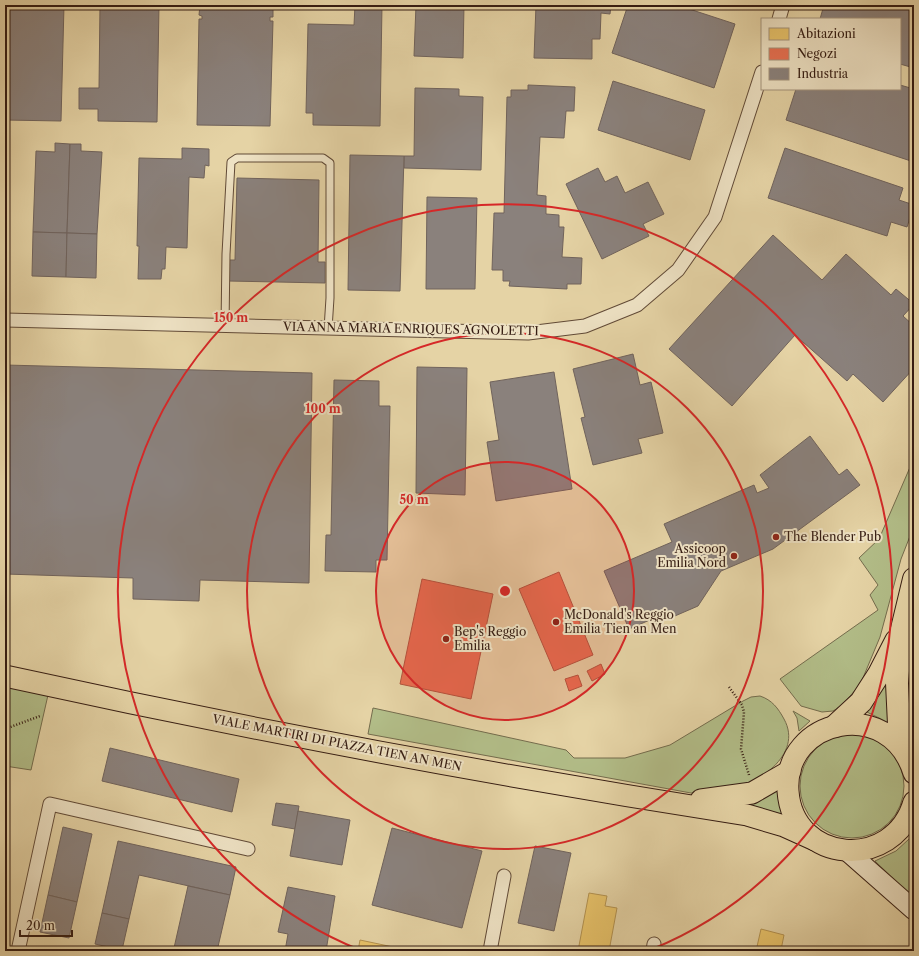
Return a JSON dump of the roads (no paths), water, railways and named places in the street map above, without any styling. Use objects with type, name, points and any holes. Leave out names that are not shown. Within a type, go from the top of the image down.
[{"type":"highway","name":"VIALE MARTIRI DI PIAZZA TIEN AN MEN","points":[[900,745],[897,682],[901,633],[914,580]]},
{"type":"highway","name":"VIALE MARTIRI DI PIAZZA TIEN AN MEN","points":[[835,726],[861,702],[879,674],[901,633]]},
{"type":"main road","name":"VIALE MARTIRI DI PIAZZA TIEN AN MEN","points":[[5,676],[348,747],[747,815],[784,826],[830,848],[847,851],[866,850],[884,843],[900,830],[913,814]]},
{"type":"main road","name":"VIALE MARTIRI DI PIAZZA TIEN AN MEN","points":[[815,840],[801,826],[792,809],[788,790],[790,771],[797,755],[806,743],[817,734],[835,726],[853,724],[870,726],[886,734],[900,745],[910,760],[914,773]]},
{"type":"main road","name":"VIALE MARTIRI DI PIAZZA TIEN AN MEN","points":[[671,803],[726,798],[752,793],[790,771]]},
{"type":"main road","points":[[847,851],[914,910]]},
{"type":"street","points":[[779,18],[783,5]]},
{"type":"street","name":"VIA ANNA MARIA ENRIQUES AGNOLETTI","points":[[5,320],[225,327],[528,333],[585,326],[637,305],[678,270],[715,217],[761,75]]},
{"type":"street","points":[[18,951],[50,804],[248,848]]},
{"type":"street","points":[[490,951],[504,876]]},
{"type":"lane","points":[[225,327],[226,254],[231,162],[237,158],[323,158],[330,163],[328,329]]},
{"type":"place","name":"The Blender Pub","points":[[776,537]]},
{"type":"place","name":"Assicoop Emilia Nord","points":[[734,556]]},
{"type":"place","name":"McDonald's Reggio Emilia Tien an Men","points":[[556,622]]},
{"type":"place","name":"Bep's Reggio Emilia","points":[[446,639]]}]
